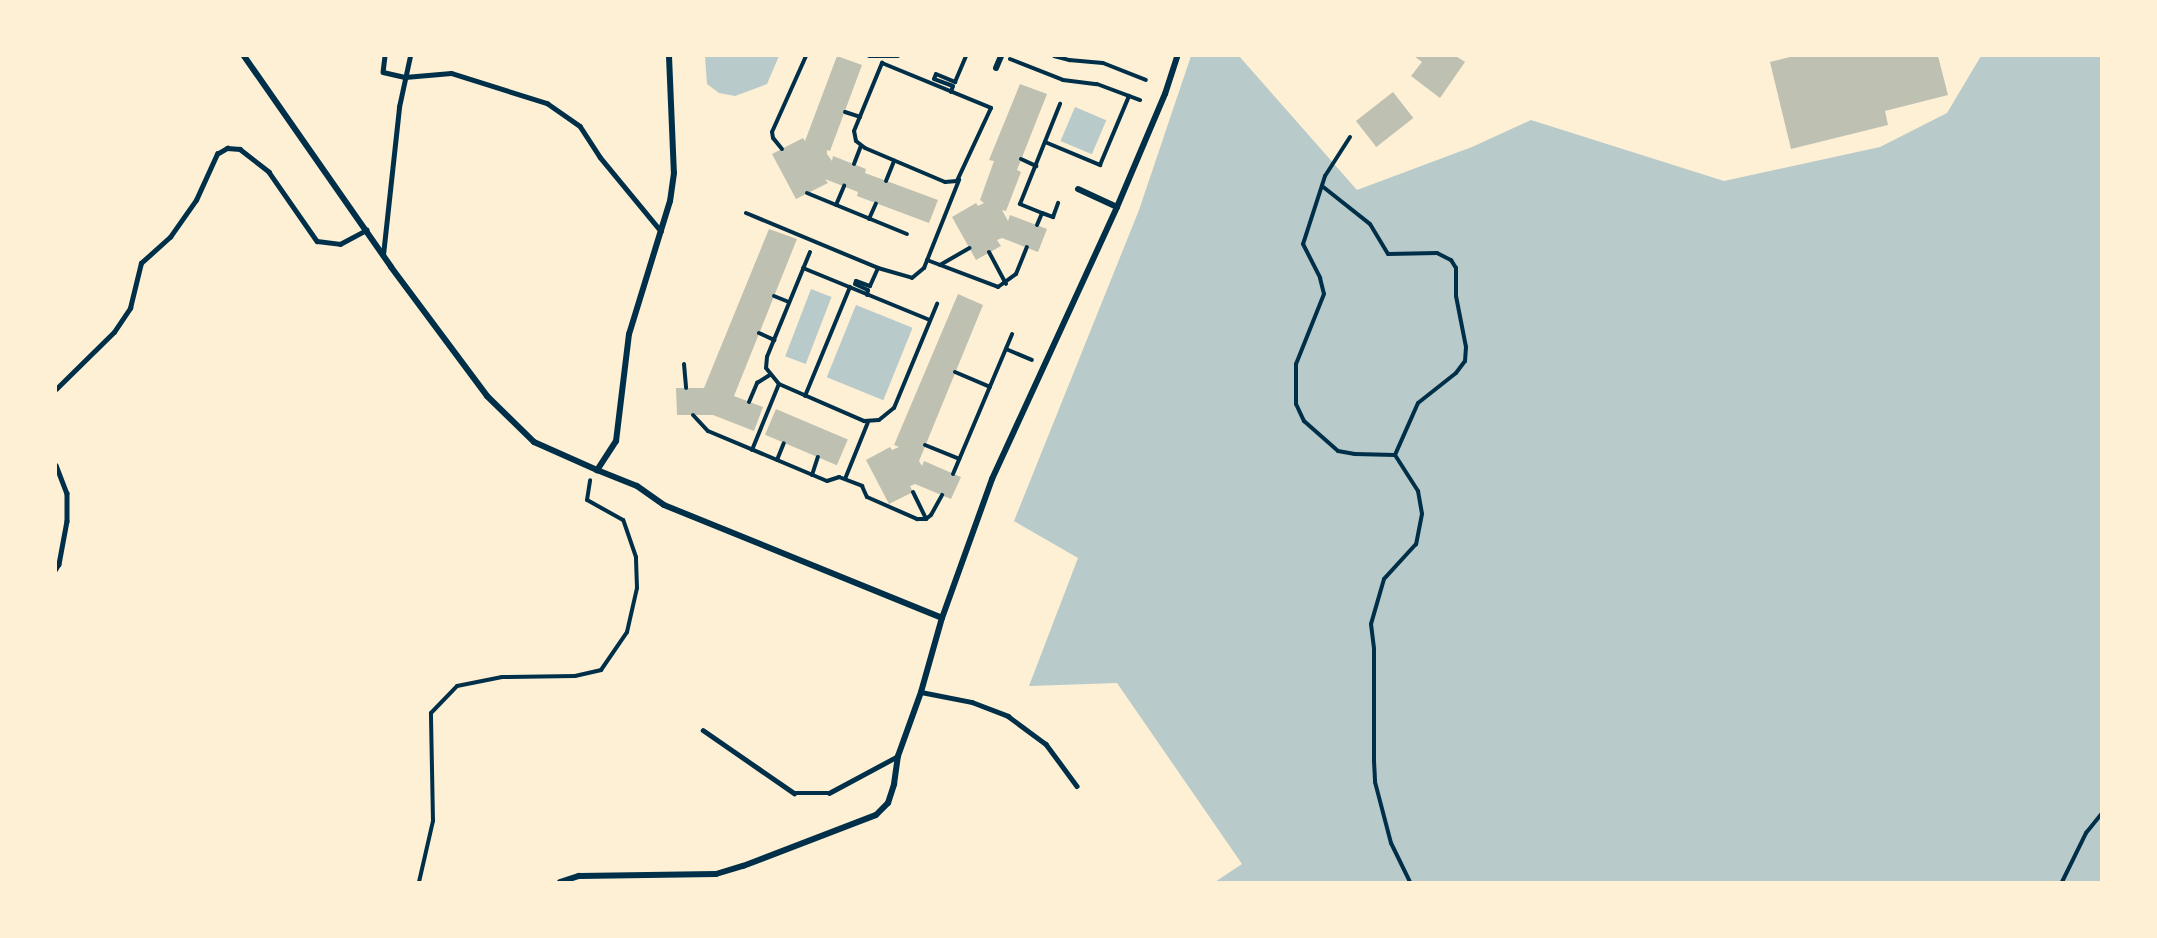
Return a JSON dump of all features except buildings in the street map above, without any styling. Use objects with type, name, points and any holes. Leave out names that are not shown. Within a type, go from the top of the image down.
[{"type":"street","points":[[244,56],[383,255],[487,396],[534,442],[637,486],[664,505],[942,618]]},
{"type":"street","points":[[595,468],[616,441],[629,334],[670,201],[674,173],[669,56]]},
{"type":"street","points":[[996,68],[1004,56]]},
{"type":"street","points":[[560,882],[579,876],[716,874],[743,866],[876,815],[888,803],[894,784],[898,756],[921,692],[942,618],[992,479],[1117,207],[1165,94],[1177,56]]},
{"type":"street","points":[[1078,189],[1117,207]]},
{"type":"lane","points":[[385,56],[383,72],[405,77],[451,73],[547,103],[580,126],[600,157],[661,231]]},
{"type":"lane","points":[[383,255],[399,107],[410,56]]},
{"type":"lane","points":[[56,389],[114,332],[130,308],[141,263],[170,237],[196,200],[217,154],[227,148],[240,149],[269,172],[317,241],[340,244],[366,230]]},
{"type":"lane","points":[[56,465],[67,493],[67,521],[59,564],[56,569]]},
{"type":"lane","points":[[921,692],[972,702],[1008,716],[1046,744],[1077,786]]},
{"type":"lane","points":[[703,730],[794,793],[829,793],[898,756]]},
{"type":"path","points":[[782,149],[773,138],[772,132],[806,56]]},
{"type":"path","points":[[869,56],[898,56]]},
{"type":"path","points":[[951,92],[953,87],[934,78],[936,74],[955,82],[966,56]]},
{"type":"path","points":[[1004,56],[1033,71],[1064,80],[1097,84],[1140,100]]},
{"type":"path","points":[[1054,56],[1103,63],[1146,80]]},
{"type":"path","points":[[746,213],[878,268],[912,278],[922,272],[990,108],[882,63],[854,131],[856,141],[861,147],[945,182],[953,183],[960,177]]},
{"type":"path","points":[[1045,142],[1100,165],[1130,96]]},
{"type":"path","points":[[1058,203],[1053,217],[1020,204],[1060,104]]},
{"type":"path","points":[[845,112],[860,117]]},
{"type":"path","points":[[1350,137],[1322,186],[1303,244],[1320,278],[1324,294],[1296,364],[1296,404],[1304,421],[1338,451],[1355,454],[1395,455]]},
{"type":"path","points":[[854,164],[861,147]]},
{"type":"path","points":[[1021,159],[1036,166]]},
{"type":"path","points":[[886,181],[894,160]]},
{"type":"path","points":[[836,205],[844,186]]},
{"type":"path","points":[[1322,186],[1370,224],[1388,254],[1437,253],[1451,260],[1456,268],[1456,296],[1466,346],[1465,361],[1456,373],[1418,403],[1395,455]]},
{"type":"path","points":[[807,194],[907,234]]},
{"type":"path","points":[[869,219],[876,203]]},
{"type":"path","points":[[1037,225],[1042,213]]},
{"type":"path","points":[[927,260],[991,286],[1006,284],[1016,274],[1027,247]]},
{"type":"path","points":[[940,265],[970,248]]},
{"type":"path","points":[[810,252],[766,360],[770,375],[779,384],[868,422],[883,418],[894,408],[937,304]]},
{"type":"path","points":[[988,252],[1006,284]]},
{"type":"path","points":[[803,268],[930,320]]},
{"type":"path","points":[[867,294],[868,290],[855,284],[856,281],[870,286],[878,268]]},
{"type":"path","points":[[805,396],[850,287]]},
{"type":"path","points":[[774,296],[789,302]]},
{"type":"path","points":[[759,333],[774,340]]},
{"type":"path","points":[[953,474],[1012,334]]},
{"type":"path","points":[[1006,349],[1032,360]]},
{"type":"path","points":[[684,364],[686,388]]},
{"type":"path","points":[[955,372],[990,387]]},
{"type":"path","points":[[749,402],[757,383],[770,375]]},
{"type":"path","points":[[752,450],[779,384]]},
{"type":"path","points":[[693,415],[708,431],[827,481],[839,477],[862,486],[867,497],[917,519],[926,519],[936,510],[942,495]]},
{"type":"path","points":[[845,479],[868,422]]},
{"type":"path","points":[[777,460],[784,443]]},
{"type":"path","points":[[925,445],[960,459]]},
{"type":"path","points":[[1395,455],[1418,491],[1422,514],[1416,544],[1384,579],[1371,624],[1374,649],[1374,761],[1375,782],[1391,843],[1410,882]]},
{"type":"path","points":[[812,475],[818,458]]},
{"type":"path","points":[[419,882],[433,821],[431,713],[457,686],[502,677],[575,676],[601,670],[627,632],[638,588],[636,557],[623,520],[587,500],[595,468]]},
{"type":"path","points":[[913,492],[926,519]]},
{"type":"path","points":[[2062,882],[2086,833],[2102,813]]},
{"type":"shaded area","points":[[705,56],[779,56],[767,84],[735,96],[719,93],[707,84]]},
{"type":"shaded area","points":[[1191,56],[1239,56],[1357,190],[1472,147],[1531,120],[1724,181],[1880,147],[1947,113],[1981,56],[2101,56],[2101,882],[1215,882],[1242,864],[1117,683],[1029,686],[1078,558],[1014,521],[1139,210]]},
{"type":"shaded area","points":[[1075,107],[1106,120],[1092,154],[1061,141]]},
{"type":"shaded area","points":[[811,289],[832,297],[806,364],[785,356]]},
{"type":"shaded area","points":[[856,305],[913,328],[883,400],[827,377]]}]
